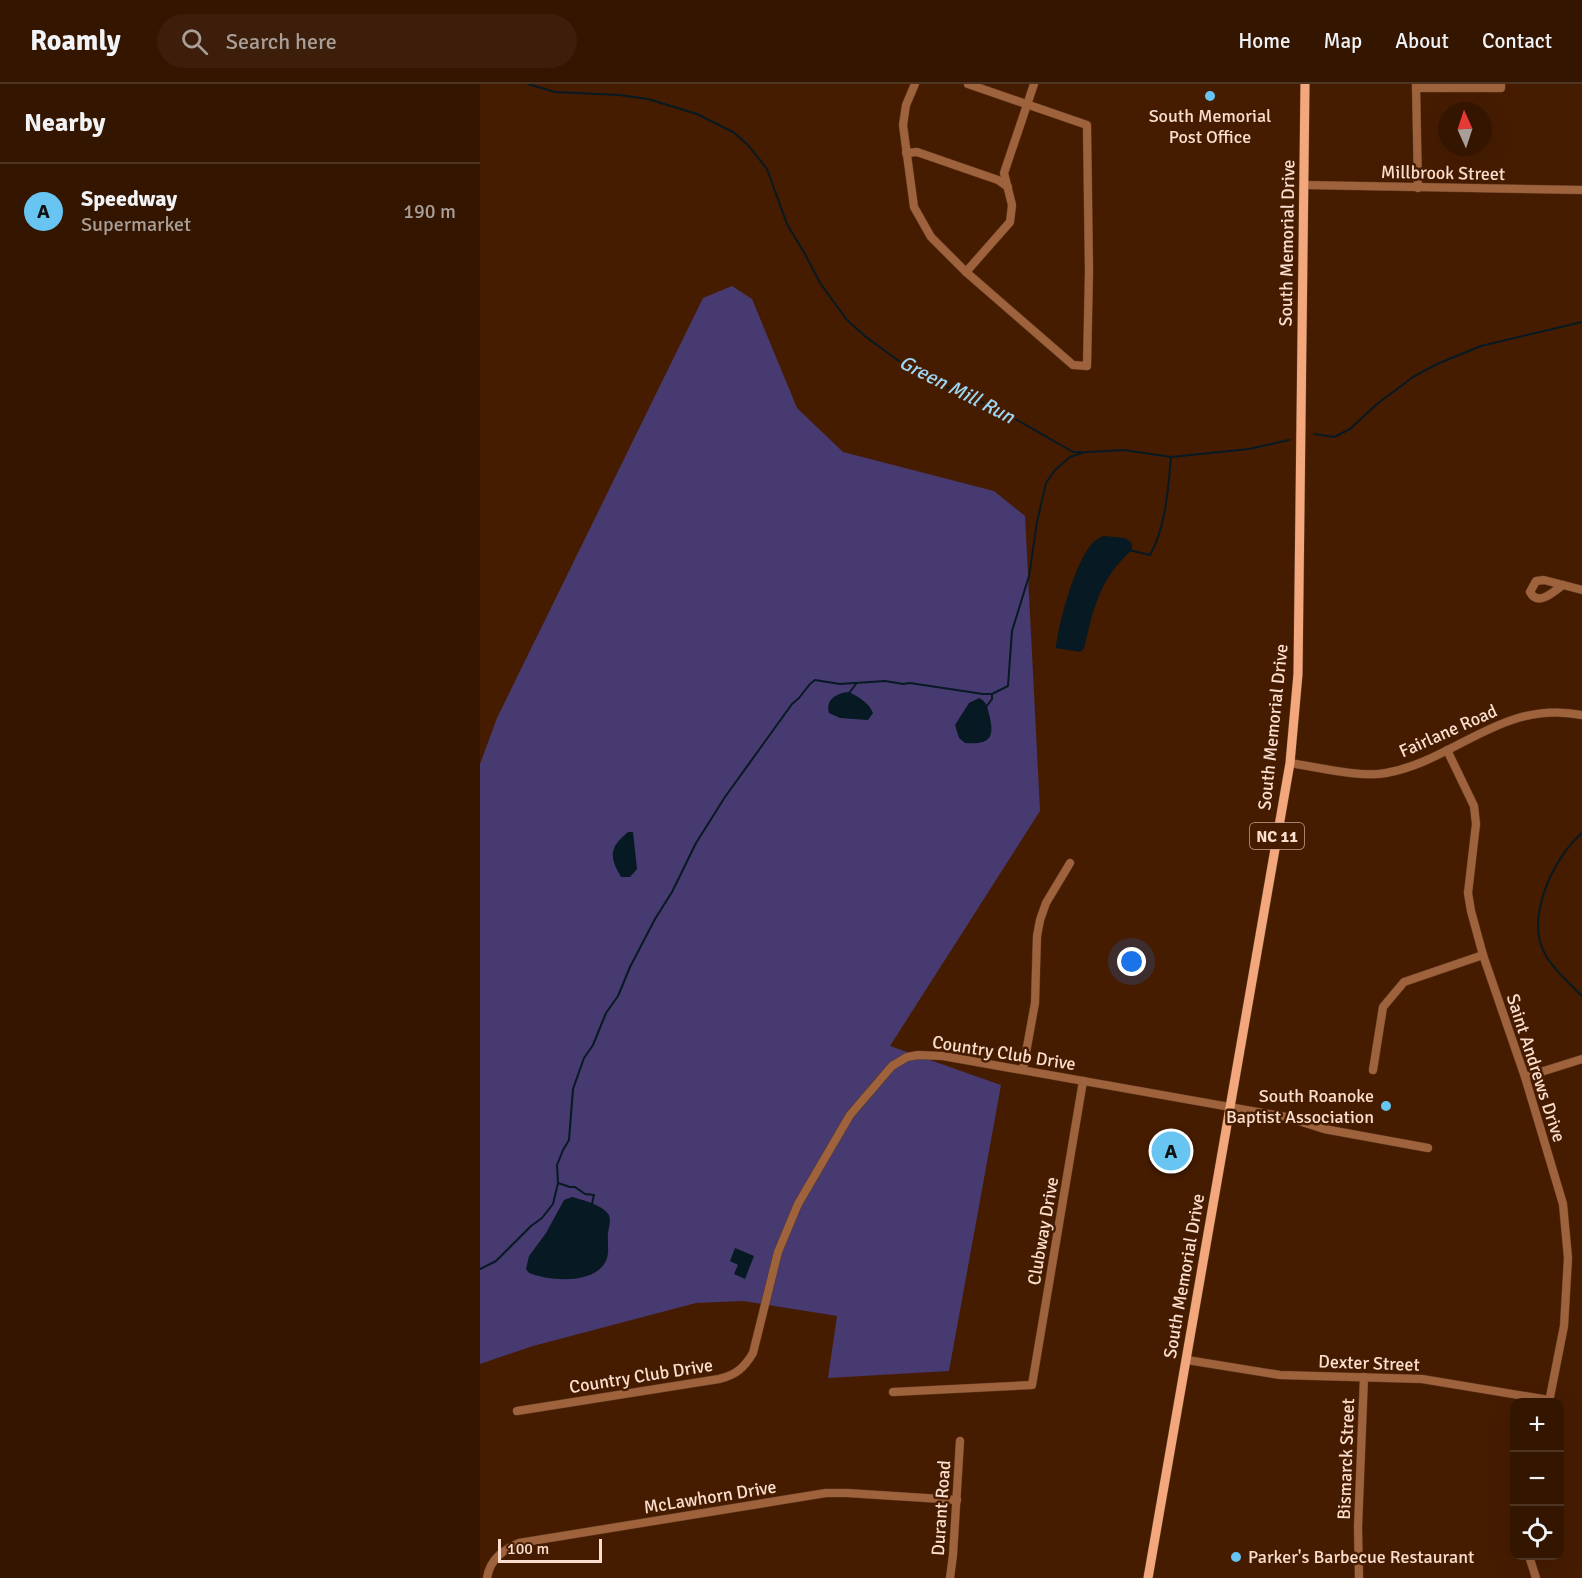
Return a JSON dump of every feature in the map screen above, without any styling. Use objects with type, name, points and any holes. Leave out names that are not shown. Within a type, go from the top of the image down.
[{"type":"main road","name":"South Memorial Drive","points":[[1148,1578],[1290,763],[1299,669],[1305,84]]},
{"type":"street","points":[[915,84],[906,105],[903,125],[914,207],[931,237],[966,272],[1073,365],[1087,366],[1089,271],[1087,125],[968,84]]},
{"type":"street","points":[[966,272],[1010,222],[1012,205],[1004,173],[1034,84]]},
{"type":"street","points":[[1418,188],[1416,86],[1501,88],[1501,84]]},
{"type":"street","points":[[906,153],[917,152],[998,180],[1008,188]]},
{"type":"street","name":"Millbrook Street","points":[[1304,185],[1582,190]]},
{"type":"street","points":[[1563,585],[1582,590]]},
{"type":"street","name":"Fairlane Road","points":[[1290,763],[1353,772],[1384,773],[1416,764],[1525,714],[1570,713],[1582,716]]},
{"type":"street","name":"Saint Andrews Drive","points":[[1446,750],[1474,806],[1476,824],[1468,893],[1471,911],[1563,1204],[1568,1258],[1564,1326],[1550,1398]]},
{"type":"street","points":[[1023,1069],[1035,1003],[1037,936],[1040,920],[1046,903],[1070,863]]},
{"type":"street","points":[[1373,1070],[1383,1007],[1404,982],[1483,955]]},
{"type":"street","name":"Country Club Drive","points":[[517,1411],[719,1379],[735,1374],[747,1364],[753,1353],[778,1252],[798,1204],[849,1115],[892,1066],[907,1057],[929,1054],[1023,1069],[1286,1117],[1324,1130],[1428,1149]]},
{"type":"street","points":[[1525,1077],[1582,1059]]},
{"type":"street","name":"Clubway Drive","points":[[893,1392],[1032,1385],[1083,1081]]},
{"type":"street","name":"Dexter Street","points":[[1187,1360],[1280,1375],[1422,1379],[1532,1398]]},
{"type":"street","name":"Bismarck Street","points":[[1359,1578],[1358,1527],[1364,1377]]},
{"type":"street","name":"Durant Road","points":[[950,1578],[960,1441]]},
{"type":"street","name":"McLawhorn Drive","points":[[487,1578],[494,1559],[506,1549],[519,1543],[826,1493],[847,1492],[957,1500]]},
{"type":"street","points":[[1530,1560],[1536,1578]]},
{"type":"shaded area","points":[[732,286],[752,299],[797,408],[843,452],[994,491],[1025,516],[1040,811],[890,1046],[1001,1085],[949,1371],[828,1378],[837,1316],[743,1301],[696,1303],[533,1346],[480,1364],[480,764],[497,718],[703,298]]},
{"type":"water","points":[[1104,536],[1125,538],[1132,543],[1132,550],[1112,572],[1099,595],[1084,649],[1080,652],[1056,648],[1060,623],[1082,559],[1089,547]]},
{"type":"water","points":[[849,692],[869,706],[873,713],[868,720],[840,718],[829,713],[830,700]]},
{"type":"water","points":[[979,698],[987,706],[991,734],[986,741],[981,743],[965,743],[959,738],[955,725],[969,703]]},
{"type":"water","points":[[628,832],[633,832],[637,869],[630,877],[621,877],[614,863],[613,853],[617,843]]},
{"type":"water","points":[[572,1197],[598,1206],[609,1215],[606,1261],[592,1274],[571,1279],[548,1278],[529,1273],[526,1269],[529,1256],[546,1233],[564,1200]]},
{"type":"water","points":[[735,1248],[754,1256],[745,1279],[734,1274],[738,1265],[730,1261]]},
{"type":"waterway","name":"Green Mill Run","points":[[528,84],[555,92],[619,95],[648,99],[697,114],[733,132],[748,145],[767,169],[787,224],[820,283],[847,320],[903,364],[942,385],[998,409],[1073,452],[1081,452]]},
{"type":"waterway","name":"Green Mill Run","points":[[1314,434],[1334,437],[1350,429],[1377,404],[1413,377],[1437,364],[1481,346],[1582,322]]},
{"type":"waterway","name":"Green Mill Run","points":[[1087,452],[1124,450],[1171,457],[1249,449],[1289,440]]},
{"type":"waterway","points":[[480,1269],[496,1261],[542,1218],[553,1204],[558,1183],[557,1165],[569,1140],[573,1089],[584,1058],[593,1045],[606,1013],[618,996],[630,967],[672,892],[696,843],[725,797],[792,704],[815,680],[840,684],[885,681],[910,683],[983,694],[992,694],[1008,686],[1012,631],[1029,576],[1037,522],[1046,483],[1055,470],[1070,457],[1085,452]]},
{"type":"waterway","points":[[1129,550],[1150,555],[1155,544],[1165,508],[1171,457]]},
{"type":"waterway","points":[[849,693],[856,684]]},
{"type":"waterway","points":[[986,707],[992,699],[992,694]]},
{"type":"waterway","points":[[1582,833],[1561,857],[1552,873],[1540,906],[1538,923],[1545,954],[1557,971],[1582,996]]},
{"type":"waterway","points":[[558,1183],[575,1187],[585,1194],[594,1195],[592,1204]]},
{"type":"place","name":"South Memorial Post Office","points":[[1210,96]]},
{"type":"place","name":"South Roanoke Baptist Association","points":[[1386,1106]]},
{"type":"place","name":"Speedway","points":[[1171,1151]]},
{"type":"place","name":"Parker's Barbecue Restaurant","points":[[1236,1557]]}]
